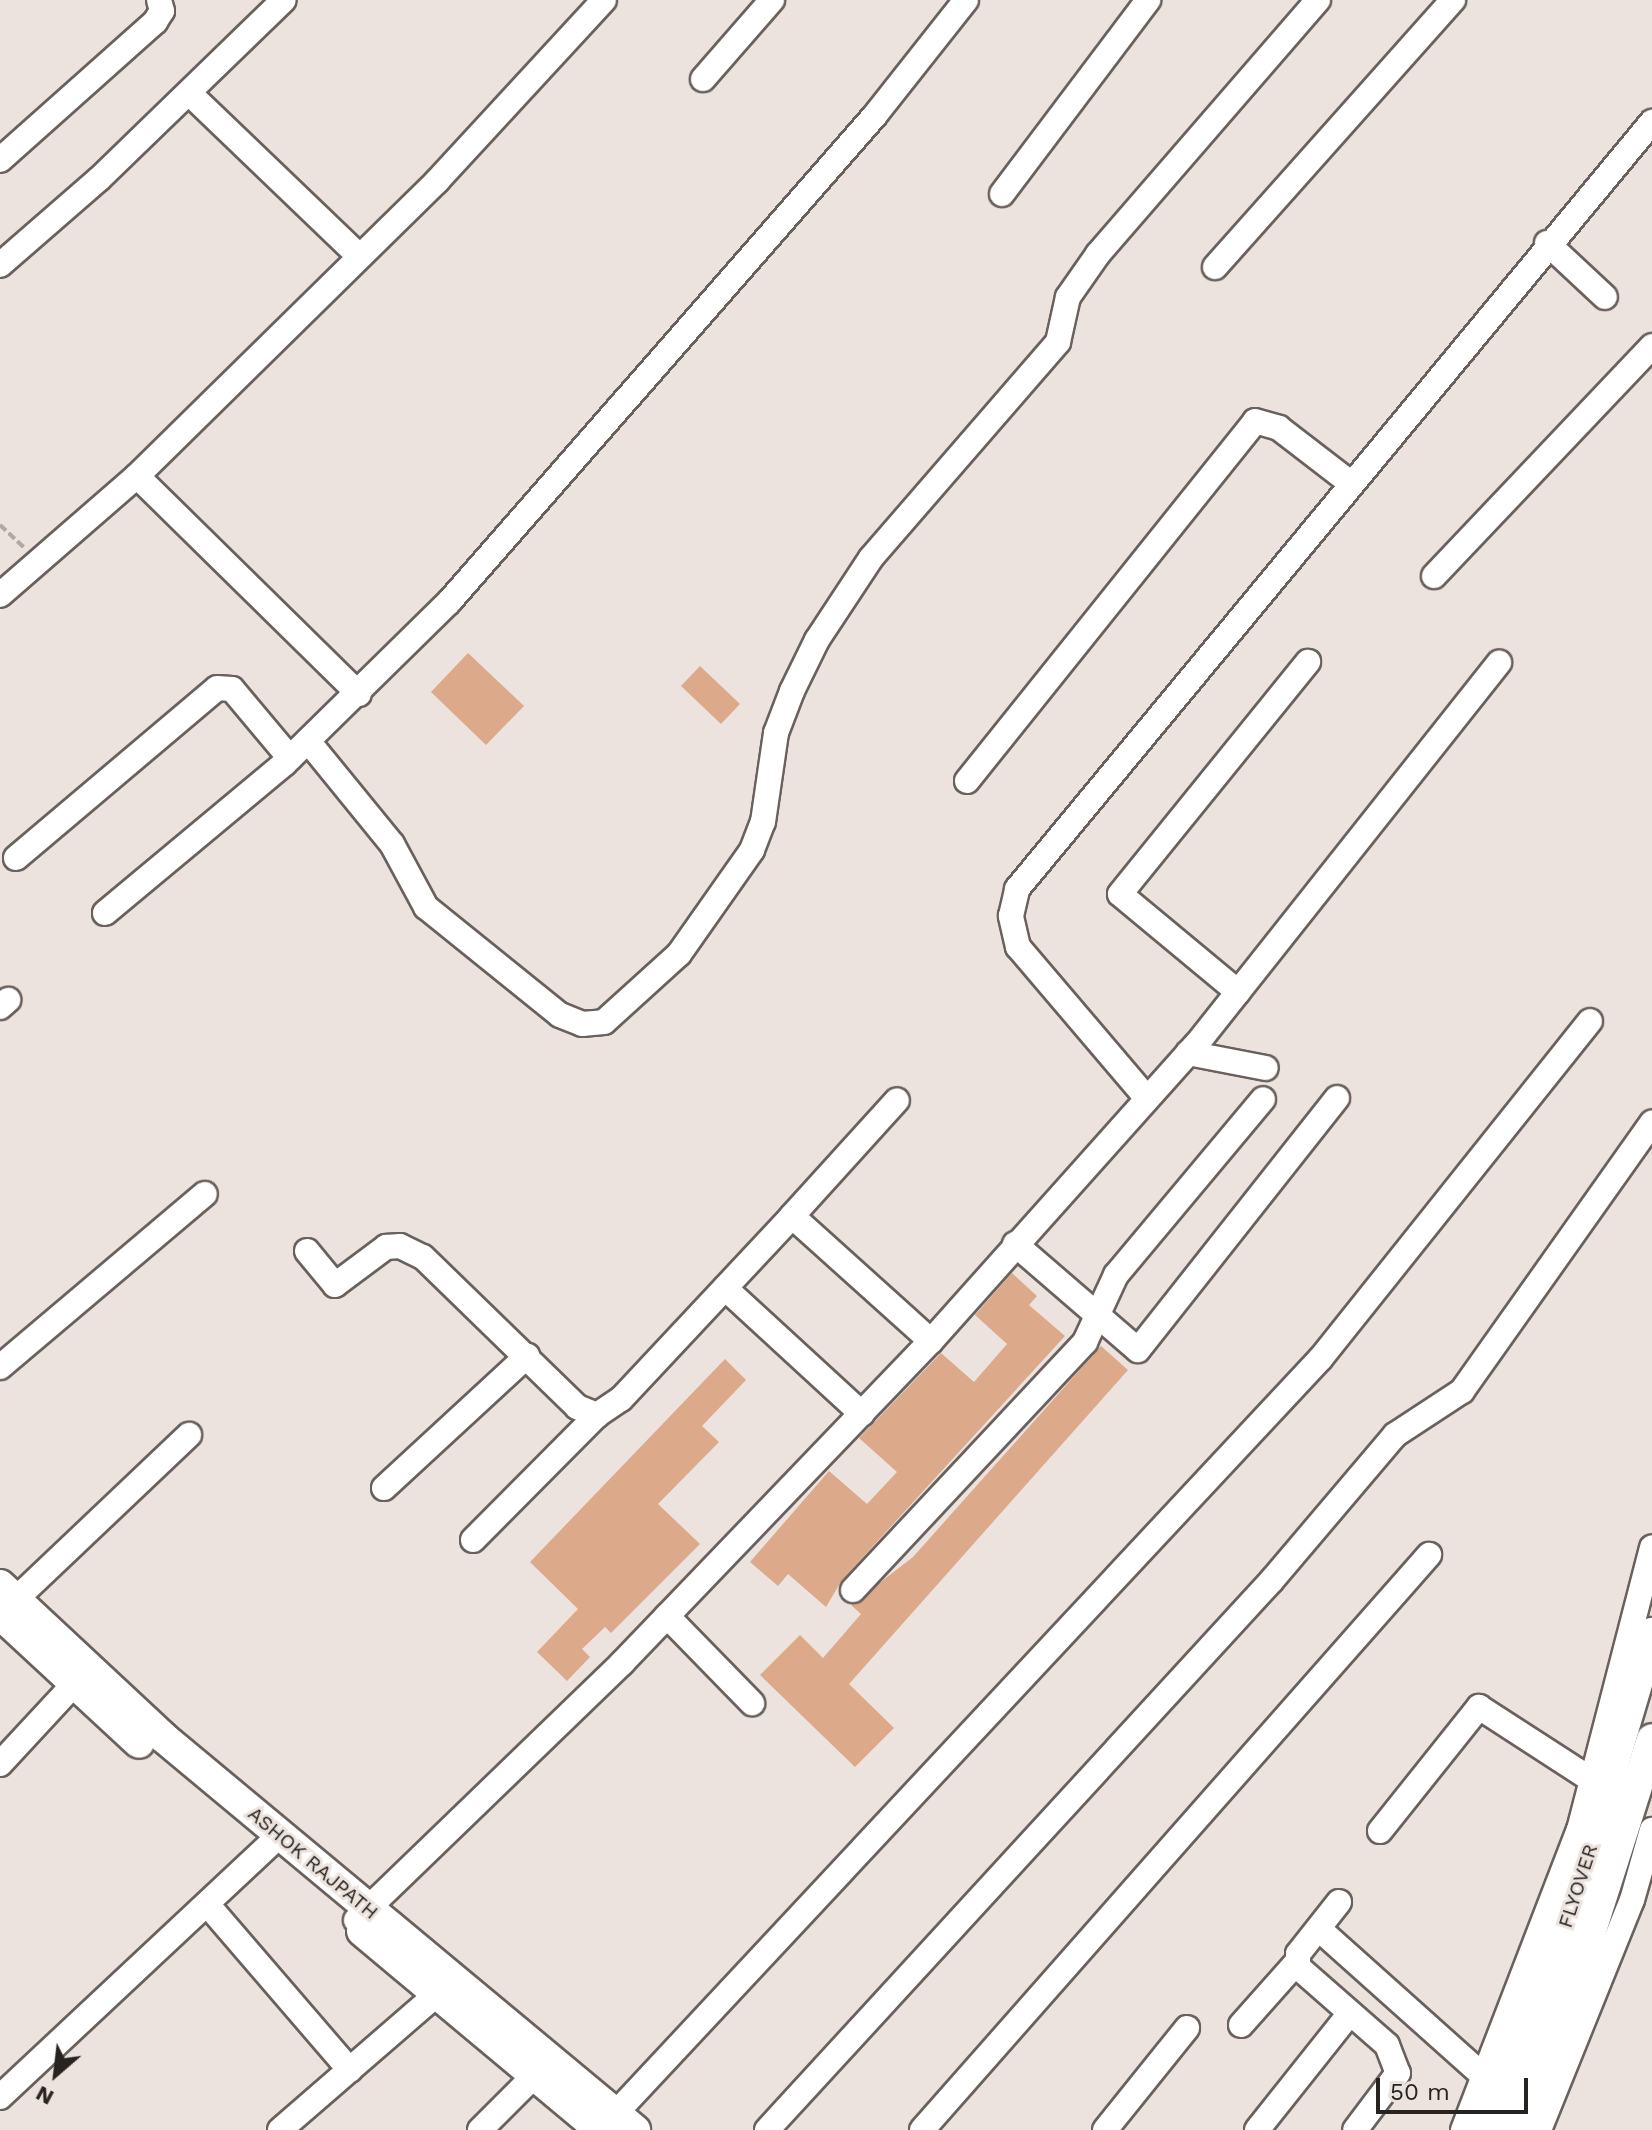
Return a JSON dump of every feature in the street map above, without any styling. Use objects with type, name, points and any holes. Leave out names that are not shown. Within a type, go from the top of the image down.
[{"type":"main road","name":"ASHOK RAJPATH","points":[[5,1600],[80,1678],[360,1916],[617,2125]]},
{"type":"main road","name":"FLYOVER","points":[[1483,2130],[1558,1949],[1652,1633]]},
{"type":"main road","name":"FLYOVER","points":[[1512,2130],[1580,1965],[1652,1739]]},
{"type":"main road","name":"ASHOK RAJPATH","points":[[360,1916],[436,1995],[534,2076],[617,2125]]},
{"type":"street","points":[[0,160],[155,22],[162,11],[159,0]]},
{"type":"street","points":[[0,265],[189,93],[284,0]]},
{"type":"street","points":[[0,595],[137,476],[358,255],[437,181],[604,0]]},
{"type":"street","points":[[703,79],[772,0]]},
{"type":"street","points":[[105,913],[290,758],[359,694],[626,404],[876,114],[966,0]]},
{"type":"street","points":[[1002,194],[1148,0]]},
{"type":"street","points":[[308,741],[392,844],[426,907],[560,1015],[582,1024],[604,1022],[679,954],[752,850],[763,822],[776,733],[792,691],[817,640],[871,558],[1058,342],[1068,297],[1083,273],[1318,0]]},
{"type":"street","points":[[1215,267],[1453,0]]},
{"type":"street","points":[[189,93],[358,255]]},
{"type":"street","points":[[1145,1096],[1018,947],[1011,916],[1017,889],[1349,482],[1547,243],[1652,122]]},
{"type":"street","points":[[1547,243],[1605,297]]},
{"type":"street","points":[[1434,576],[1652,346]]},
{"type":"street","points":[[967,781],[1255,421],[1279,428],[1349,482]]},
{"type":"street","points":[[137,476],[359,694]]},
{"type":"street","points":[[1238,992],[1120,894],[1308,662]]},
{"type":"street","points":[[360,1916],[667,1616],[931,1341],[1145,1096],[1188,1053],[1499,663]]},
{"type":"street","points":[[16,858],[217,688],[232,689],[290,758]]},
{"type":"street","points":[[617,2125],[1321,1358],[1590,1021]]},
{"type":"street","points":[[1188,1053],[1266,1068]]},
{"type":"street","points":[[1015,1244],[1097,1318],[1138,1350],[1337,1098]]},
{"type":"street","points":[[853,1590],[1085,1342],[1116,1275],[1263,1099]]},
{"type":"street","points":[[473,1540],[597,1415],[621,1399],[897,1100]]},
{"type":"street","points":[[767,2130],[1262,1591],[1395,1435],[1462,1391],[1652,1123]]},
{"type":"street","points":[[0,1367],[205,1194]]},
{"type":"street","points":[[792,1216],[931,1341]]},
{"type":"street","points":[[307,1251],[335,1285],[371,1256],[400,1246],[449,1277],[577,1407],[597,1415]]},
{"type":"street","points":[[725,1288],[862,1414]]},
{"type":"street","points":[[384,1488],[527,1356]]},
{"type":"street","points":[[5,1600],[189,1435]]},
{"type":"street","points":[[1463,2130],[1592,1780],[1652,1547]]},
{"type":"street","points":[[922,2130],[1429,1555]]},
{"type":"street","points":[[667,1616],[752,1703]]},
{"type":"street","points":[[1,1766],[80,1678]]},
{"type":"street","points":[[1380,1831],[1479,1707],[1592,1780]]},
{"type":"street","points":[[1539,2130],[1642,1898],[1652,1830]]},
{"type":"street","points":[[0,2097],[273,1842]]},
{"type":"street","points":[[1241,2025],[1297,1962],[1339,1902]]},
{"type":"street","points":[[207,1904],[350,2070]]},
{"type":"street","points":[[1319,1929],[1484,2075]]},
{"type":"street","points":[[1297,1962],[1387,2045],[1398,2073],[1355,2130]]},
{"type":"street","points":[[280,2130],[436,1995]]},
{"type":"street","points":[[1257,2130],[1350,2013]]},
{"type":"street","points":[[1105,2130],[1187,2028]]},
{"type":"street","points":[[1452,2130],[1484,2075]]},
{"type":"street","points":[[480,2130],[534,2076]]},
{"type":"path","points":[[0,525],[38,560]]},
{"type":"building","points":[[468,653],[524,706],[486,745],[431,692]]},
{"type":"building","points":[[700,666],[740,704],[721,724],[681,686]]},
{"type":"building","points":[[1012,1273],[1037,1296],[1029,1305],[1065,1336],[842,1580],[826,1607],[788,1574],[778,1586],[750,1562],[829,1471],[867,1504],[897,1472],[859,1438],[941,1353],[974,1382],[1007,1344],[975,1315]]},
{"type":"building","points":[[1101,1346],[1128,1370],[849,1684],[894,1728],[855,1767],[760,1675],[800,1635],[823,1658],[861,1614],[851,1605],[913,1557]]},
{"type":"building","points":[[725,1359],[746,1380],[702,1426],[719,1442],[658,1504],[700,1544],[611,1633],[605,1627],[582,1649],[590,1657],[567,1681],[537,1652],[578,1609],[530,1562]]}]
